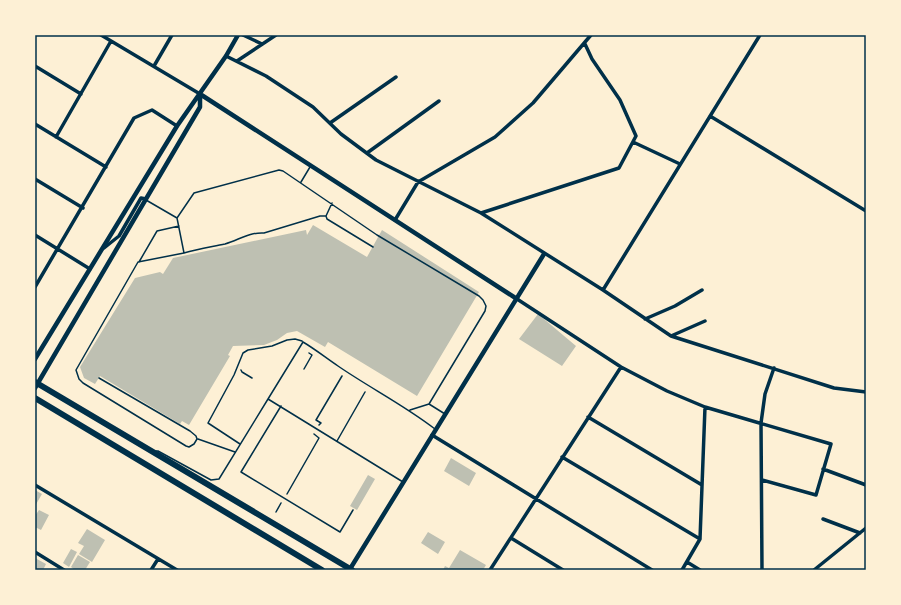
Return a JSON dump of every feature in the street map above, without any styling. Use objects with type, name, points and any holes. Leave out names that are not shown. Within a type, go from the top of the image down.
[{"type":"highway","points":[[36,385],[152,451],[351,569]]},
{"type":"highway","points":[[35,398],[322,570]]},
{"type":"street","points":[[101,35],[200,94],[621,367],[667,391],[705,407],[761,422],[831,444],[816,495],[762,480]]},
{"type":"street","points":[[154,66],[172,35]]},
{"type":"street","points":[[35,359],[177,126],[226,56],[238,35]]},
{"type":"street","points":[[243,35],[262,44]]},
{"type":"street","points":[[237,61],[276,35]]},
{"type":"street","points":[[395,220],[418,182],[495,137],[533,103],[592,35]]},
{"type":"street","points":[[603,290],[760,35]]},
{"type":"street","points":[[56,137],[111,41]]},
{"type":"street","points":[[482,213],[619,168],[636,136],[620,100],[592,59],[585,44]]},
{"type":"street","points":[[226,56],[266,76],[313,106],[330,123],[376,160],[482,213],[544,254],[603,290],[670,336],[834,388],[866,392]]},
{"type":"street","points":[[35,66],[81,94]]},
{"type":"street","points":[[330,123],[396,77]]},
{"type":"street","points":[[36,385],[200,107],[200,94]]},
{"type":"street","points":[[367,153],[439,101]]},
{"type":"street","points":[[35,287],[83,208],[134,118],[152,110],[177,126]]},
{"type":"street","points":[[710,116],[866,211]]},
{"type":"street","points":[[35,124],[106,167]]},
{"type":"street","points":[[633,142],[680,164]]},
{"type":"street","points":[[35,179],[83,208]]},
{"type":"street","points":[[102,250],[118,236],[138,201],[141,198],[146,199]]},
{"type":"street","points":[[35,235],[90,269]]},
{"type":"street","points":[[351,569],[544,254]]},
{"type":"street","points":[[645,319],[675,306],[702,290]]},
{"type":"street","points":[[670,336],[705,321]]},
{"type":"street","points":[[490,570],[621,367]]},
{"type":"street","points":[[762,570],[761,422],[764,394],[774,368]]},
{"type":"street","points":[[682,570],[700,539],[705,407]]},
{"type":"street","points":[[588,417],[702,485]]},
{"type":"street","points":[[432,436],[652,570]]},
{"type":"street","points":[[562,457],[700,539]]},
{"type":"street","points":[[823,468],[866,485]]},
{"type":"street","points":[[35,485],[177,570]]},
{"type":"street","points":[[822,519],[860,533]]},
{"type":"street","points":[[814,570],[866,528]]},
{"type":"street","points":[[511,538],[563,570]]},
{"type":"street","points":[[35,552],[64,570]]},
{"type":"street","points":[[151,570],[158,559]]},
{"type":"street","points":[[687,562],[700,570]]},
{"type":"lane","points":[[301,182],[310,166]]},
{"type":"lane","points":[[177,218],[194,193],[279,170],[301,182],[377,235],[483,300],[486,306],[484,311],[429,404],[410,410]]},
{"type":"lane","points":[[146,199],[177,218],[184,253]]},
{"type":"lane","points":[[326,216],[332,203]]},
{"type":"lane","points":[[138,262],[197,249],[203,250],[256,233],[264,233],[320,216],[326,216]]},
{"type":"lane","points":[[326,216],[327,219],[373,247]]},
{"type":"lane","points":[[179,226],[157,231],[76,366],[76,375],[83,383],[186,446],[192,446],[197,439]]},
{"type":"lane","points":[[240,444],[208,423],[234,375],[242,353],[248,350],[272,346],[287,340],[296,339],[322,353],[336,365],[410,410],[436,430]]},
{"type":"lane","points":[[152,451],[158,451],[211,480],[219,479],[303,342]]},
{"type":"lane","points":[[98,378],[190,431],[196,436],[197,439],[209,445],[235,452]]},
{"type":"lane","points":[[337,441],[365,392]]},
{"type":"lane","points":[[268,398],[404,482]]},
{"type":"lane","points":[[429,404],[446,414]]},
{"type":"lane","points":[[280,406],[241,472],[340,532],[353,510]]},
{"type":"path","points":[[304,369],[312,355],[309,353]]},
{"type":"path","points":[[241,368],[242,372],[252,378]]},
{"type":"path","points":[[319,425],[320,423],[316,420],[342,376]]},
{"type":"path","points":[[286,495],[319,438],[314,434]]},
{"type":"path","points":[[276,512],[281,502]]},
{"type":"building","points":[[313,225],[367,257],[382,230],[479,292],[417,396],[328,342],[325,347],[297,331],[287,333],[277,340],[264,345],[233,346],[228,355],[230,356],[189,425],[182,421],[180,424],[100,376],[95,384],[84,378],[80,367],[135,278],[160,272],[163,274],[173,258],[306,230],[307,235]]},
{"type":"building","points":[[538,314],[576,346],[562,366],[519,339]]},
{"type":"building","points":[[451,458],[476,473],[469,486],[444,471]]},
{"type":"building","points":[[368,475],[375,479],[357,510],[350,506]]},
{"type":"building","points":[[35,490],[42,494],[35,506]]},
{"type":"building","points":[[39,510],[49,515],[41,530],[35,527],[35,516]]},
{"type":"building","points":[[87,529],[105,540],[92,562],[79,554],[84,546],[78,543]]},
{"type":"building","points":[[428,532],[445,542],[438,554],[421,543]]},
{"type":"building","points":[[71,549],[77,552],[69,567],[63,563]]},
{"type":"building","points":[[460,550],[486,565],[483,570],[443,570],[445,566],[449,568]]},
{"type":"building","points":[[78,555],[90,562],[85,570],[75,570],[71,567]]},
{"type":"building","points":[[35,558],[46,564],[43,570],[35,570]]}]
